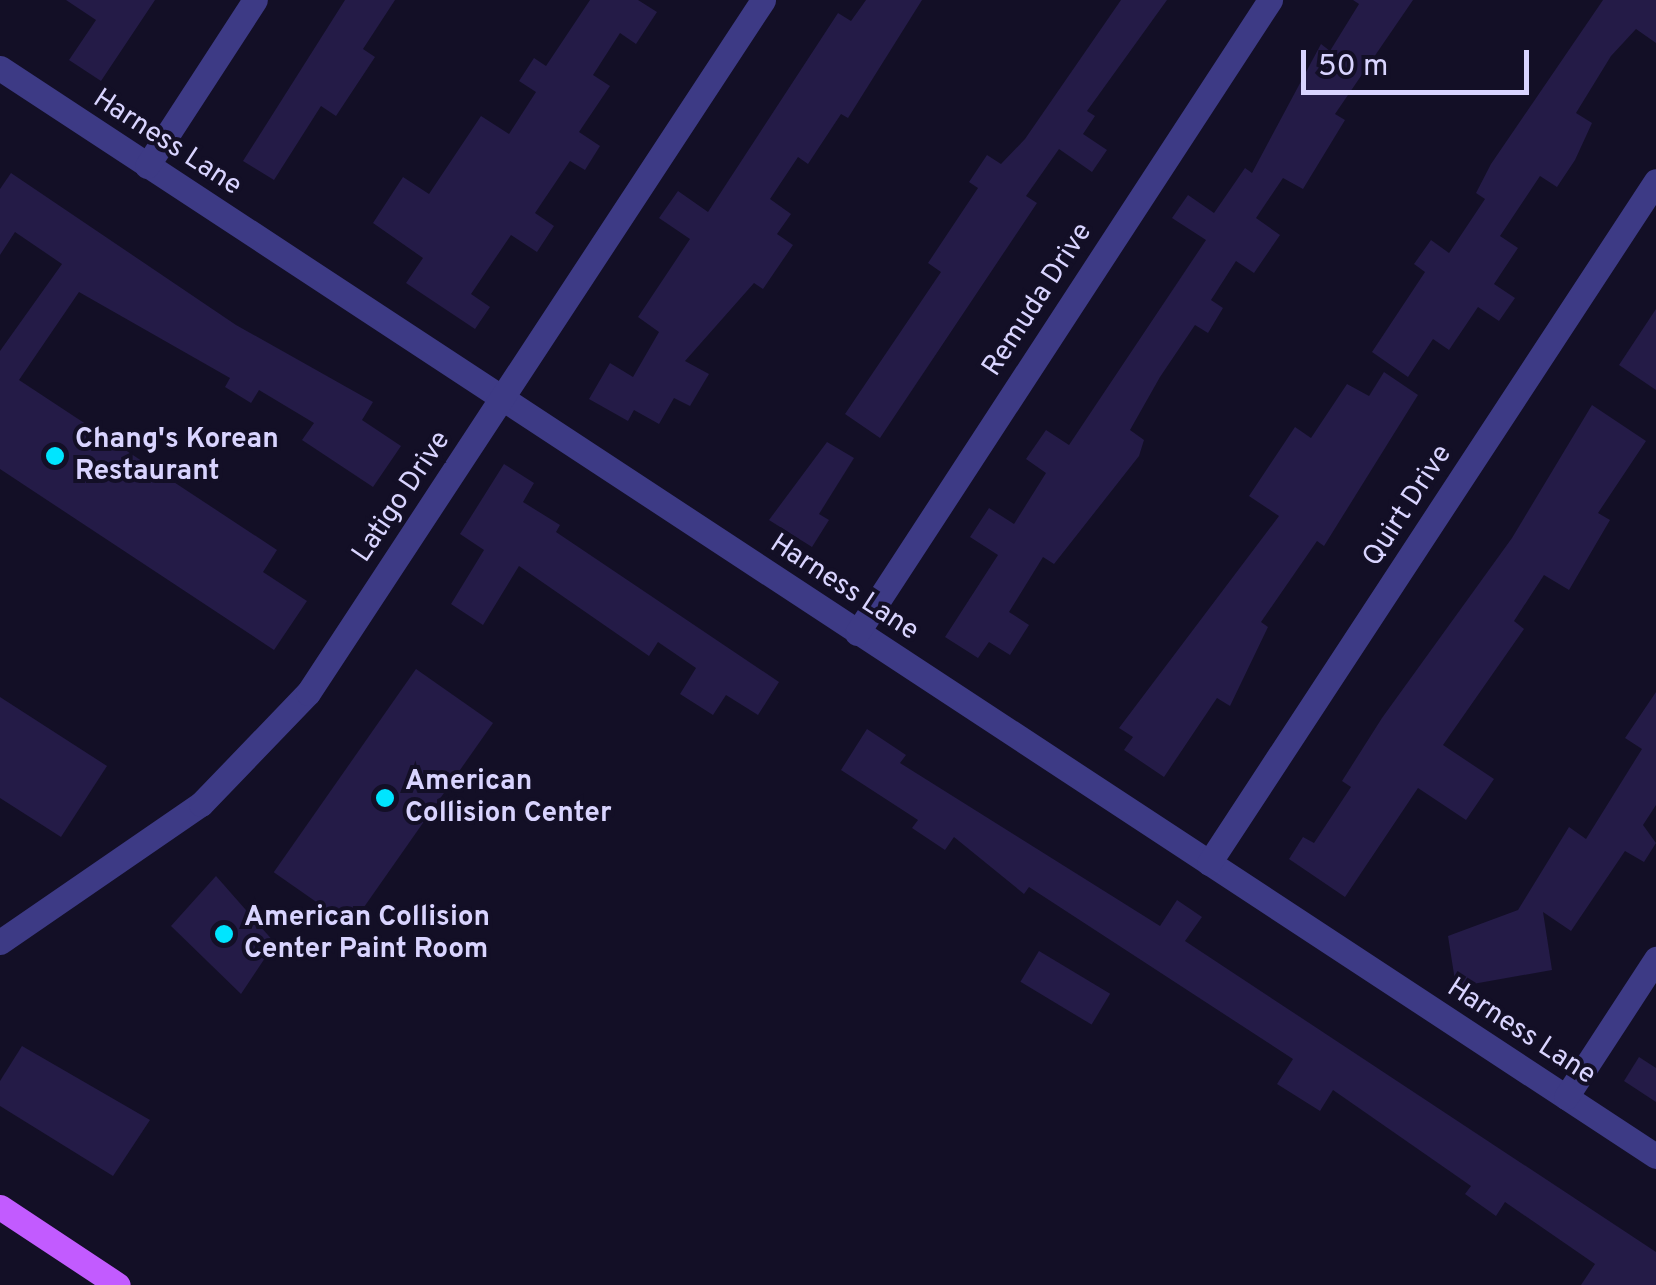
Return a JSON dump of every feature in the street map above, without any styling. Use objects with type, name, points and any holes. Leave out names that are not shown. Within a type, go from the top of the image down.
[{"type":"main road","points":[[0,1207],[118,1285]]},
{"type":"street","points":[[147,166],[255,0]]},
{"type":"street","name":"Latigo Drive","points":[[0,942],[201,804],[261,750],[503,398],[763,0]]},
{"type":"street","name":"Remuda Drive","points":[[857,633],[1270,0]]},
{"type":"street","name":"Harness Lane","points":[[0,68],[1656,1156]]},
{"type":"street","name":"Quirt Drive","points":[[1209,863],[1656,182]]},
{"type":"street","points":[[1566,1096],[1656,959]]},
{"type":"building","points":[[66,0],[155,0],[101,81],[69,60],[96,20]]},
{"type":"building","points":[[345,0],[395,0],[363,49],[375,57],[336,116],[321,106],[274,180],[243,161]]},
{"type":"building","points":[[590,0],[638,0],[657,12],[636,44],[620,33],[593,75],[610,86],[579,132],[600,146],[585,170],[570,161],[535,213],[554,226],[537,252],[511,235],[471,294],[490,307],[475,329],[406,283],[423,258],[373,223],[403,177],[429,194],[481,116],[509,134],[536,92],[519,81],[534,58],[546,66]]},
{"type":"building","points":[[866,0],[922,0],[848,118],[841,114],[808,164],[798,157],[770,199],[791,214],[777,234],[793,245],[763,289],[754,283],[685,361],[709,374],[690,406],[674,398],[659,424],[634,410],[628,421],[589,399],[610,363],[633,377],[659,332],[638,317],[690,239],[659,218],[678,191],[708,212],[838,13],[851,21]]},
{"type":"building","points":[[1121,0],[1167,0],[1087,111],[1095,116],[1083,134],[1107,150],[1092,172],[1059,149],[1026,196],[1037,203],[880,438],[845,414],[941,272],[928,263],[978,188],[969,182],[987,155],[1001,164],[1025,139]]},
{"type":"building","points":[[1353,0],[1413,0],[1335,114],[1345,120],[1303,189],[1283,178],[1256,218],[1280,235],[1254,273],[1236,261],[1211,300],[1223,308],[1208,333],[1195,325],[1160,377],[1130,430],[1144,440],[1139,456],[1054,564],[1043,557],[1009,612],[1029,625],[1010,655],[989,642],[978,658],[945,637],[998,555],[970,537],[989,508],[1014,524],[1046,473],[1026,459],[1046,430],[1069,445],[1206,240],[1172,218],[1188,195],[1214,213],[1245,168],[1252,173],[1321,44],[1330,51],[1359,4]]},
{"type":"building","points":[[1603,0],[1656,0],[1656,43],[1636,29],[1611,56],[1576,113],[1592,123],[1575,160],[1557,187],[1540,176],[1500,236],[1518,248],[1494,284],[1515,298],[1499,321],[1478,307],[1449,350],[1433,339],[1408,377],[1372,352],[1425,272],[1414,264],[1431,240],[1449,253],[1485,199],[1476,193],[1491,164]]},
{"type":"building","points":[[11,173],[236,325],[373,402],[362,420],[401,446],[373,487],[302,440],[314,423],[259,390],[251,403],[225,387],[230,378],[79,292],[19,380],[277,550],[263,572],[307,601],[274,650],[0,469],[0,351],[62,264],[15,232],[0,255],[0,189]]},
{"type":"building","points":[[1656,309],[1656,390],[1619,365]]},
{"type":"building","points":[[1384,372],[1418,395],[1324,546],[1317,541],[1261,622],[1268,627],[1230,706],[1217,698],[1164,777],[1124,750],[1133,737],[1119,728],[1279,516],[1249,496],[1295,427],[1311,438],[1347,384],[1369,396]]},
{"type":"building","points":[[1592,405],[1646,441],[1598,513],[1610,520],[1569,590],[1544,575],[1514,621],[1524,629],[1443,745],[1494,779],[1466,820],[1418,788],[1345,897],[1289,859],[1303,837],[1314,843],[1351,787],[1342,781],[1382,718],[1512,538]]},
{"type":"building","points":[[827,442],[854,458],[819,514],[829,520],[812,547],[769,520]]},
{"type":"building","points":[[504,464],[534,483],[523,502],[560,525],[556,532],[779,682],[758,715],[726,695],[713,715],[680,694],[696,668],[658,642],[649,656],[519,566],[483,625],[451,604],[484,550],[460,534]]},
{"type":"building","name":"American Collision Center","points":[[416,669],[493,723],[351,926],[274,872]]},
{"type":"building","points":[[1656,692],[1656,805],[1643,825],[1656,843],[1644,862],[1625,851],[1571,931],[1543,912],[1552,970],[1456,987],[1448,936],[1518,910],[1569,827],[1586,839],[1642,749],[1625,738]]},
{"type":"building","points":[[0,697],[107,766],[61,837],[0,798]]},
{"type":"building","points":[[867,729],[906,755],[900,763],[1160,926],[1177,900],[1202,917],[1185,941],[1656,1252],[1656,1285],[1581,1285],[1595,1264],[1505,1202],[1496,1216],[1465,1194],[1471,1186],[1333,1090],[1320,1111],[1277,1084],[1293,1059],[1029,887],[1024,894],[954,837],[945,850],[912,828],[918,820],[841,770]]},
{"type":"building","name":"American Collision Center Paint Room","points":[[216,876],[275,943],[241,994],[171,926]]},
{"type":"building","points":[[1039,951],[1110,994],[1092,1025],[1020,982]]},
{"type":"building","points":[[22,1046],[150,1120],[113,1176],[0,1106],[0,1081]]},
{"type":"building","points":[[1639,1057],[1656,1068],[1656,1102],[1624,1081]]},
{"type":"place","name":"Chang's Korean Restaurant","points":[[55,456]]},
{"type":"place","name":"American Collision Center","points":[[385,798]]},
{"type":"place","name":"American Collision Center Paint Room","points":[[224,934]]}]
